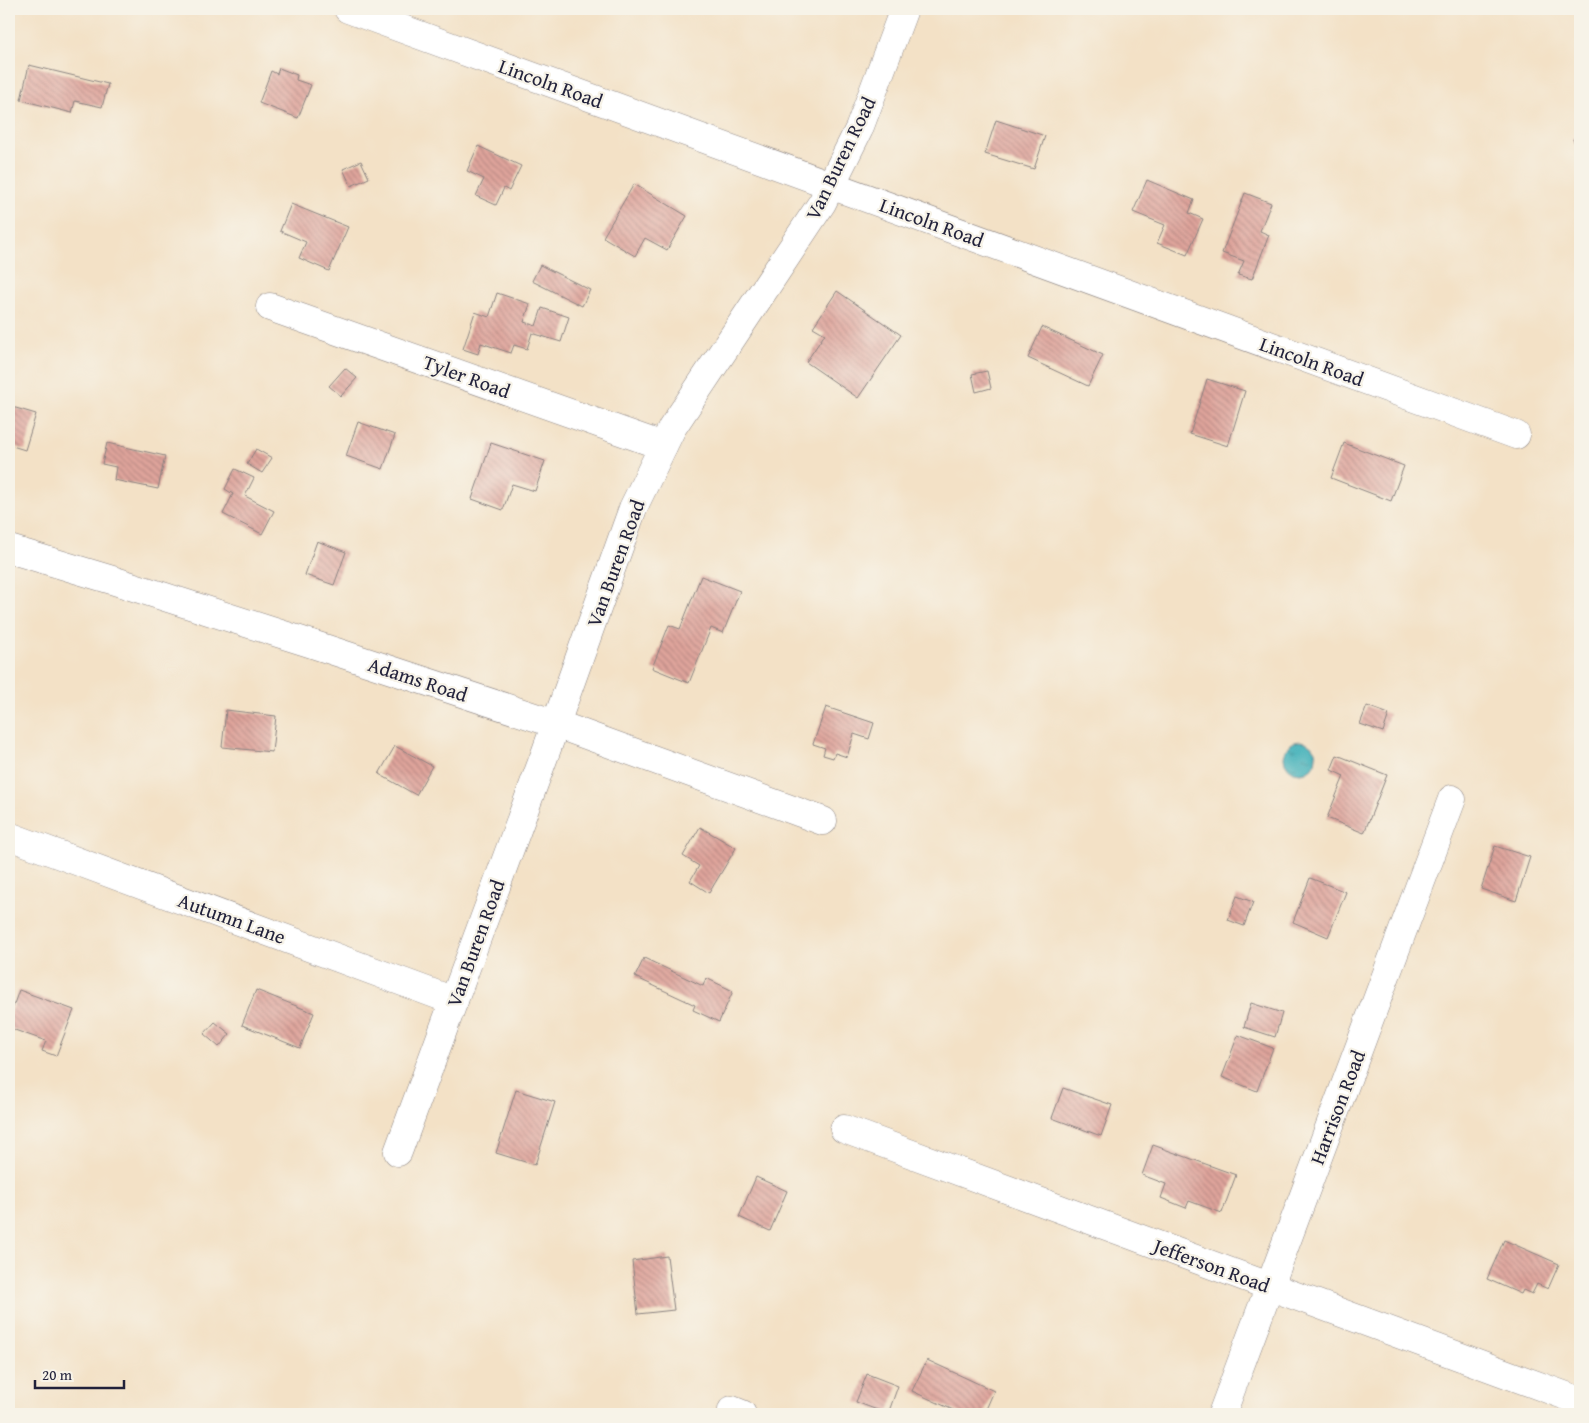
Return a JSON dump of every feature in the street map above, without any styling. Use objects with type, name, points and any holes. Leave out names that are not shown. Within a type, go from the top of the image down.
[{"type":"street","name":"Lincoln Road","points":[[348,9],[1516,435]]},
{"type":"street","name":"Van Buren Road","points":[[398,1152],[556,724],[633,508],[672,428],[822,203],[859,128],[904,9]]},
{"type":"street","name":"Tyler Road","points":[[270,307],[663,446]]},
{"type":"street","name":"Adams Road","points":[[9,549],[122,583],[556,724],[823,821]]},
{"type":"street","name":"Harrison Road","points":[[1222,1414],[1452,799]]},
{"type":"street","name":"Autumn Lane","points":[[9,836],[454,1001]]},
{"type":"street","name":"Jefferson Road","points":[[844,1129],[1580,1401]]},
{"type":"water","points":[[1300,741],[1312,745],[1316,757],[1312,769],[1300,773],[1288,769],[1284,757],[1288,745]]},
{"type":"building","points":[[29,65],[108,84],[102,107],[75,101],[72,113],[21,100]]},
{"type":"building","points":[[279,68],[297,75],[296,80],[311,85],[298,118],[259,103],[271,71],[277,74]]},
{"type":"building","points":[[996,120],[1045,136],[1034,169],[985,154]]},
{"type":"building","points":[[1580,136],[1580,154],[1573,139]]},
{"type":"building","points":[[478,146],[521,166],[509,191],[504,188],[496,205],[476,196],[484,179],[467,171]]},
{"type":"building","points":[[361,161],[369,178],[351,186],[343,169]]},
{"type":"building","points":[[1147,180],[1194,200],[1189,213],[1203,219],[1187,255],[1157,243],[1165,225],[1133,212]]},
{"type":"building","points":[[634,184],[687,216],[667,250],[645,238],[635,256],[603,237]]},
{"type":"building","points":[[1245,193],[1271,203],[1260,231],[1269,235],[1252,279],[1238,275],[1244,261],[1222,253]]},
{"type":"building","points":[[291,204],[348,227],[329,271],[299,258],[306,242],[280,231]]},
{"type":"building","points":[[540,265],[590,290],[582,306],[532,281]]},
{"type":"building","points":[[837,291],[901,335],[858,398],[806,362],[825,334],[813,327]]},
{"type":"building","points":[[497,293],[530,304],[524,322],[536,326],[542,308],[569,317],[561,342],[532,333],[527,349],[514,345],[511,353],[481,343],[478,354],[463,349],[475,312],[489,317]]},
{"type":"building","points":[[1042,327],[1103,355],[1088,386],[1028,358]]},
{"type":"building","points":[[345,368],[357,378],[341,396],[329,386]]},
{"type":"building","points":[[987,371],[991,388],[976,392],[972,374]]},
{"type":"building","points":[[1207,379],[1245,391],[1228,446],[1190,434]]},
{"type":"building","points":[[9,406],[36,414],[25,450],[9,445]]},
{"type":"building","points":[[358,422],[395,435],[383,469],[346,456]]},
{"type":"building","points":[[107,443],[165,456],[158,489],[114,480],[116,467],[102,464]]},
{"type":"building","points":[[491,443],[545,461],[535,491],[512,484],[503,510],[472,499]]},
{"type":"building","points":[[1344,443],[1404,466],[1391,501],[1331,478]]},
{"type":"building","points":[[256,449],[272,458],[262,473],[247,464]]},
{"type":"building","points":[[235,469],[254,478],[245,496],[274,511],[262,534],[223,514],[233,494],[225,489]]},
{"type":"building","points":[[317,541],[346,552],[334,585],[305,575]]},
{"type":"building","points":[[701,576],[740,591],[723,633],[711,628],[689,683],[652,668],[669,625],[680,629]]},
{"type":"building","points":[[1367,706],[1389,714],[1383,732],[1360,724]]},
{"type":"building","points":[[826,707],[874,723],[869,739],[854,734],[847,757],[835,753],[833,758],[823,755],[825,748],[813,744]]},
{"type":"building","points":[[226,710],[276,716],[272,752],[222,747]]},
{"type":"building","points":[[395,746],[432,766],[416,795],[379,774]]},
{"type":"building","points":[[1337,755],[1387,775],[1364,833],[1327,818],[1344,776],[1331,770]]},
{"type":"building","points":[[700,827],[736,848],[709,893],[690,881],[699,866],[683,856]]},
{"type":"building","points":[[1495,846],[1530,857],[1516,901],[1481,889]]},
{"type":"building","points":[[1310,878],[1346,892],[1328,937],[1293,922]]},
{"type":"building","points":[[1237,896],[1253,902],[1244,926],[1228,920]]},
{"type":"building","points":[[644,958],[703,986],[706,978],[733,991],[719,1022],[693,1010],[695,1005],[635,977]]},
{"type":"building","points":[[19,990],[74,1010],[56,1056],[42,1051],[46,1041],[9,1028],[9,1018]]},
{"type":"building","points":[[256,990],[314,1013],[300,1048],[242,1025]]},
{"type":"building","points":[[1251,1003],[1282,1013],[1275,1037],[1244,1027]]},
{"type":"building","points":[[215,1022],[230,1034],[219,1047],[204,1034]]},
{"type":"building","points":[[1238,1035],[1273,1048],[1257,1091],[1222,1077]]},
{"type":"building","points":[[1063,1088],[1112,1105],[1101,1136],[1052,1118]]},
{"type":"building","points":[[516,1090],[555,1102],[535,1165],[496,1153]]},
{"type":"building","points":[[1153,1145],[1236,1175],[1222,1213],[1189,1201],[1186,1208],[1161,1198],[1166,1184],[1142,1175]]},
{"type":"building","points":[[756,1177],[787,1191],[770,1231],[739,1217]]},
{"type":"building","points":[[1504,1240],[1559,1264],[1548,1289],[1537,1284],[1532,1294],[1523,1290],[1521,1294],[1487,1279]]},
{"type":"building","points":[[667,1256],[674,1310],[638,1314],[632,1261]]},
{"type":"building","points":[[927,1360],[994,1391],[984,1414],[962,1414],[912,1391]]},
{"type":"building","points":[[867,1374],[898,1386],[888,1414],[856,1402]]}]
